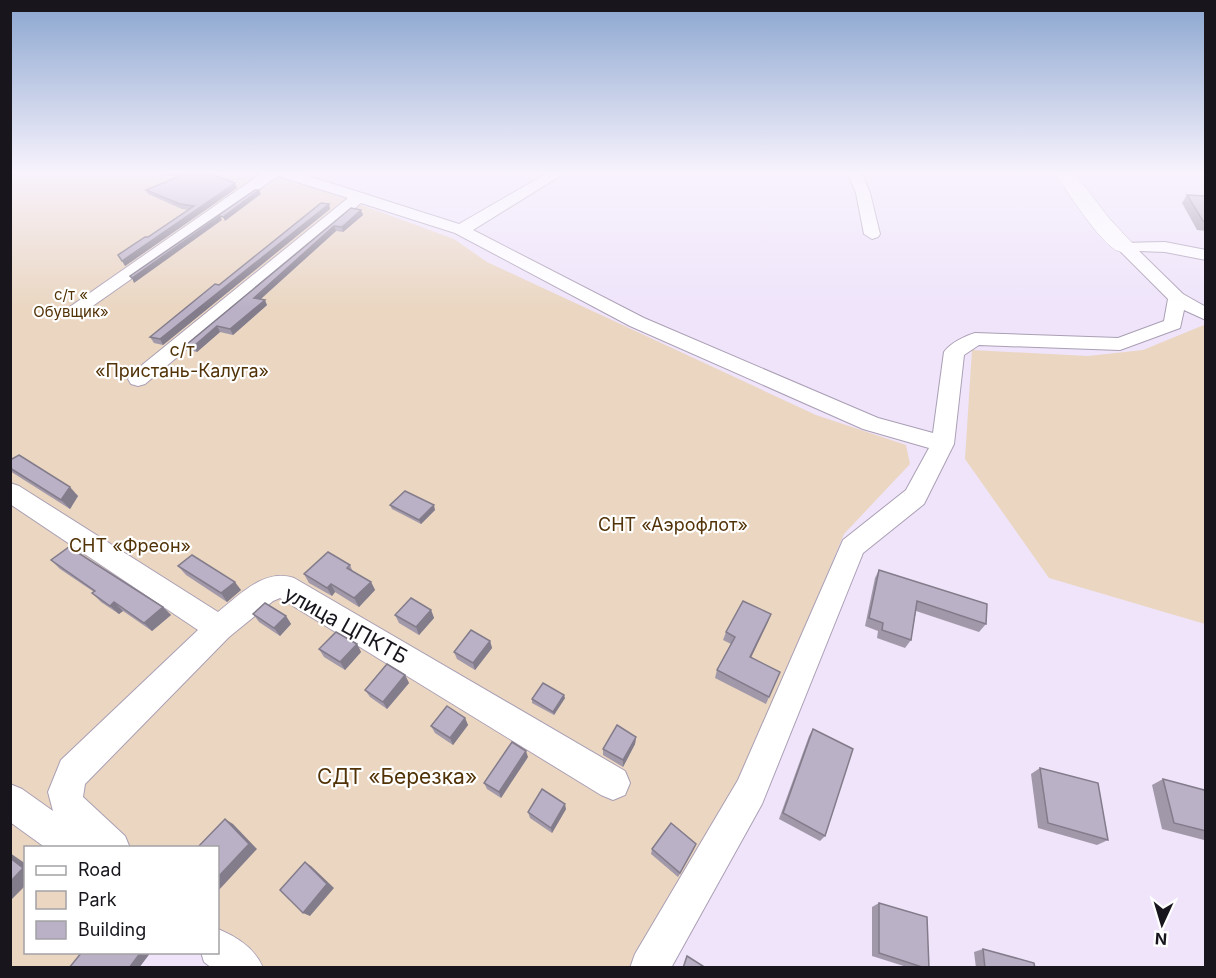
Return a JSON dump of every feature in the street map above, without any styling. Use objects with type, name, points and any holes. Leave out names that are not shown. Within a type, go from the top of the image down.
[{"type":"street","points":[[70,313],[210,217]]},
{"type":"street","points":[[138,379],[334,217]]},
{"type":"street","points":[[418,217],[461,230],[637,322],[871,424],[943,444]]},
{"type":"street","points":[[461,230],[484,217]]},
{"type":"street","points":[[868,217],[872,234]]},
{"type":"street","points":[[1096,217],[1177,298],[1206,315]]},
{"type":"street","points":[[1124,246],[1165,247],[1206,255]]},
{"type":"street","points":[[649,968],[750,792],[852,547],[915,497],[943,444],[954,352],[975,339],[1120,344],[1173,324],[1177,298]]},
{"type":"street","points":[[10,492],[219,628]]},
{"type":"street","name":"улица ЦПКТБ","points":[[111,846],[70,810],[65,796],[73,772],[219,628],[263,592],[273,587],[284,586],[613,783]]},
{"type":"street","points":[[10,801],[73,846]]},
{"type":"street","points":[[219,949],[244,968]]},
{"type":"green space","points":[[11,217],[393,217],[454,239],[487,262],[816,415],[906,445],[910,464],[844,534],[729,806],[633,967],[240,967],[219,953],[219,846],[24,846],[24,954],[85,954],[73,967],[11,967]]},
{"type":"green space","points":[[1204,325],[1205,624],[1049,578],[965,459],[972,350],[1088,356],[1143,350]]},
{"type":"building","points":[[178,217],[186,217],[122,261],[118,255]]},
{"type":"building","points":[[216,217],[219,217],[132,278],[130,276]]},
{"type":"building","points":[[304,217],[313,217],[160,339],[150,337],[215,284],[219,285]]},
{"type":"building","points":[[341,217],[354,217],[342,227],[334,226],[254,298],[265,300],[230,329],[217,326],[194,346],[186,345]]},
{"type":"building","points":[[19,455],[70,487],[61,500],[10,468],[10,460]]},
{"type":"building","points":[[405,491],[434,505],[419,520],[390,505]]},
{"type":"building","points":[[69,547],[163,607],[144,623],[114,602],[110,606],[92,593],[95,591],[51,560]]},
{"type":"building","points":[[328,552],[350,565],[347,568],[371,582],[354,598],[331,584],[327,588],[304,574]]},
{"type":"building","points":[[192,555],[235,582],[221,593],[178,566]]},
{"type":"building","points":[[879,570],[987,604],[986,624],[917,601],[911,640],[882,630],[883,623],[869,618]]},
{"type":"building","points":[[411,598],[431,610],[416,627],[395,615]]},
{"type":"building","points":[[743,601],[771,614],[750,657],[780,672],[769,697],[717,670],[735,637],[726,632]]},
{"type":"building","points":[[265,603],[286,616],[274,628],[253,614]]},
{"type":"building","points":[[471,630],[490,641],[473,663],[454,652]]},
{"type":"building","points":[[336,632],[357,644],[340,662],[319,649]]},
{"type":"building","points":[[387,664],[405,675],[383,702],[365,690]]},
{"type":"building","points":[[543,683],[564,695],[553,712],[532,699]]},
{"type":"building","points":[[447,706],[465,718],[450,738],[431,726]]},
{"type":"building","points":[[617,725],[636,737],[623,760],[603,749]]},
{"type":"building","points":[[813,729],[853,749],[825,836],[783,813]]},
{"type":"building","points":[[512,742],[526,751],[499,792],[484,783]]},
{"type":"building","points":[[1040,768],[1098,783],[1108,840],[1048,823]]},
{"type":"building","points":[[1163,779],[1204,790],[1206,793],[1206,831],[1174,823]]},
{"type":"building","points":[[542,789],[565,804],[551,828],[528,812]]},
{"type":"building","points":[[225,819],[249,844],[219,876],[219,846],[199,846]]},
{"type":"building","points":[[671,823],[696,844],[680,873],[652,849]]},
{"type":"building","points":[[10,858],[23,868],[10,882]]},
{"type":"building","points":[[305,862],[327,884],[303,913],[280,890]]},
{"type":"building","points":[[879,903],[927,917],[929,968],[879,953]]},
{"type":"building","points":[[983,949],[1034,963],[1035,968],[985,968]]},
{"type":"building","points":[[80,954],[140,954],[129,968],[69,968]]},
{"type":"building","points":[[687,956],[706,968],[683,968]]},
{"type":"park label","name":"с/т « Обувщик»","points":[[71,302]]},
{"type":"park label","name":"с/т «Пристань-Калуга»","points":[[182,359]]},
{"type":"park label","name":"СНТ «Аэрофлот»","points":[[673,524]]},
{"type":"park label","name":"СНТ «Фреон»","points":[[130,545]]},
{"type":"park label","name":"СДТ «Березка»","points":[[397,776]]}]
